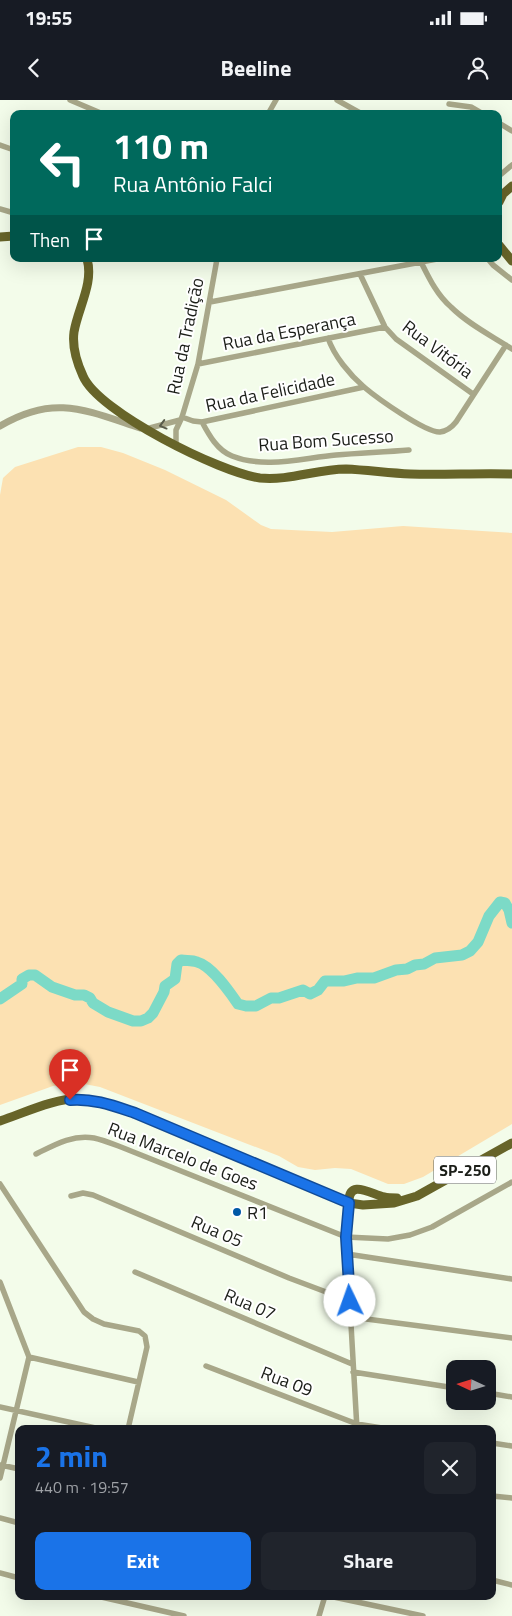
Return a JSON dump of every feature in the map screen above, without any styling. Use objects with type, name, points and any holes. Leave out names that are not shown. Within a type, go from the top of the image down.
[{"type":"main road","points":[[502,196],[512,186]]},
{"type":"main road","points":[[502,249],[512,261]]},
{"type":"main road","points":[[88,262],[87,286],[78,312],[74,334],[76,356],[84,379],[97,394],[145,430],[176,447],[241,474],[259,478],[345,469],[410,474],[512,474]]},
{"type":"main road","name":"SP-250","points":[[0,1121],[60,1101],[80,1099],[99,1102],[135,1113],[349,1203],[363,1205],[394,1203],[417,1196],[512,1143]]},
{"type":"main road","points":[[349,1203],[348,1197],[355,1189],[362,1189],[385,1198],[417,1196]]},
{"type":"street","points":[[70,100],[93,110]]},
{"type":"street","points":[[337,100],[355,110]]},
{"type":"street","points":[[449,104],[470,107],[476,110]]},
{"type":"street","points":[[502,174],[512,166]]},
{"type":"street","name":"Rua da Tradição","points":[[176,447],[176,430],[198,364],[217,262]]},
{"type":"street","points":[[210,302],[421,262],[437,291],[450,307],[512,349]]},
{"type":"street","points":[[490,262],[512,280]]},
{"type":"street","name":"Rua Vitória","points":[[360,274],[385,327],[396,339],[473,394]]},
{"type":"street","name":"Rua da Esperança","points":[[198,364],[385,327]]},
{"type":"street","points":[[328,338],[336,355],[364,387],[418,424],[429,430],[439,432],[450,429],[456,422],[506,345]]},
{"type":"street","name":"Rua da Felicidade","points":[[181,418],[202,422],[364,387]]},
{"type":"street","points":[[0,426],[27,412],[60,406],[91,411],[145,430]]},
{"type":"street","name":"Rua da Tradição","points":[[145,430],[181,418]]},
{"type":"street","name":"Rua Bom Sucesso","points":[[202,422],[221,449],[232,456],[259,462],[409,450]]},
{"type":"street","name":"Rua Marcelo de Goes","points":[[36,1154],[60,1142],[79,1138],[94,1138],[148,1157],[346,1237],[388,1239],[410,1235],[432,1227],[512,1182]]},
{"type":"street","points":[[0,1184],[84,1312],[104,1324],[140,1331],[145,1336],[148,1347],[129,1425]]},
{"type":"street","name":"Rua 05","points":[[71,1196],[83,1193],[93,1195],[288,1278],[350,1301]]},
{"type":"street","points":[[349,1203],[346,1237],[357,1425]]},
{"type":"street","points":[[347,1254],[512,1279]]},
{"type":"street","name":"Rua 07","points":[[135,1272],[352,1364]]},
{"type":"street","points":[[0,1282],[29,1357],[0,1478]]},
{"type":"street","points":[[351,1317],[512,1338]]},
{"type":"street","points":[[29,1357],[138,1382]]},
{"type":"street","name":"Rua 09","points":[[206,1366],[352,1425]]},
{"type":"street","points":[[353,1372],[446,1387]]},
{"type":"street","points":[[496,1394],[512,1397]]},
{"type":"street","points":[[0,1407],[81,1425]]},
{"type":"street","points":[[496,1444],[512,1446]]},
{"type":"street","points":[[2,1465],[15,1468]]},
{"type":"street","points":[[496,1496],[512,1498]]},
{"type":"street","points":[[0,1518],[15,1522]]},
{"type":"street","points":[[0,1574],[15,1577]]},
{"type":"street","points":[[496,1581],[512,1585]]},
{"type":"street","points":[[112,1600],[159,1613],[184,1616]]},
{"type":"street","points":[[319,1616],[324,1600]]},
{"type":"street","points":[[348,1600],[423,1616]]},
{"type":"shaded area","points":[[78,447],[101,447],[123,453],[165,470],[226,500],[261,525],[271,529],[332,532],[403,526],[512,533],[512,1124],[423,1177],[404,1184],[388,1184],[351,1169],[315,1170],[298,1167],[279,1156],[100,1087],[79,1083],[53,1086],[0,1105],[0,495],[3,478],[15,467]]},
{"type":"waterway","points":[[0,999],[22,984],[22,979],[29,975],[35,975],[52,987],[90,998],[93,1003],[108,1012],[133,1021],[141,1021],[153,1013],[164,992],[165,986],[175,979],[177,964],[181,960],[195,961],[203,964],[220,980],[238,1004],[256,1006],[271,998],[279,998],[303,990],[310,994],[318,990],[325,981],[374,978],[396,970],[424,964],[435,958],[462,955],[470,951],[478,942],[489,916],[500,902],[505,903],[512,923]]},
{"type":"place","name":"R1","points":[[237,1212]]},
{"type":"route","points":[[70,1100],[80,1099],[99,1102],[135,1113],[349,1203],[346,1237],[350,1301]]}]
